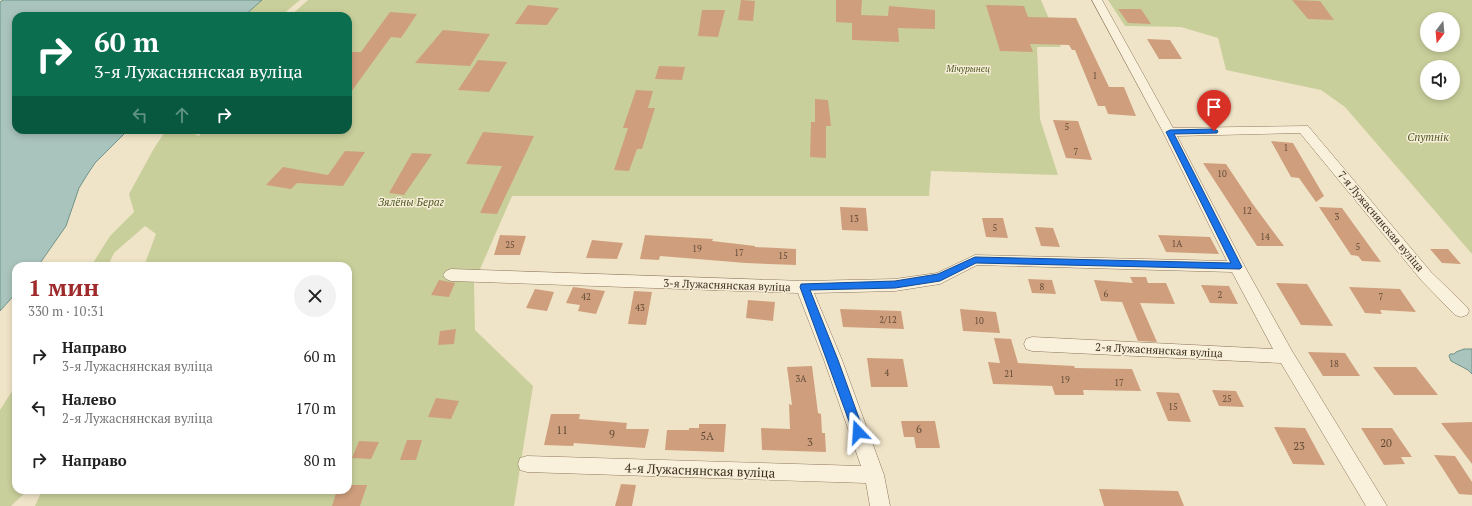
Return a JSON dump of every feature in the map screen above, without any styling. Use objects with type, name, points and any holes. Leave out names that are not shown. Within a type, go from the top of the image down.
[{"type":"street","points":[[1097,0],[1170,132],[1237,267],[1286,356],[1377,506]]},
{"type":"street","name":"7-я Лужаснянская вуліца","points":[[1170,132],[1304,129],[1426,276],[1461,311]]},
{"type":"street","name":"3-я Лужаснянская вуліца","points":[[451,275],[804,287],[895,285],[940,278],[975,260],[1237,267]]},
{"type":"street","points":[[804,287],[833,360],[874,475],[880,506]]},
{"type":"street","name":"2-я Лужаснянская вуліца","points":[[1032,344],[1286,356]]},
{"type":"street","name":"4-я Лужаснянская вуліца","points":[[527,464],[874,475]]},
{"type":"green space","points":[[262,0],[300,0],[286,12],[248,12]]},
{"type":"green space","points":[[308,0],[1041,0],[1061,47],[1037,47],[1040,119],[1058,175],[931,171],[929,196],[512,196],[474,283],[475,330],[533,386],[514,506],[35,506],[40,494],[352,494],[352,262],[146,262],[156,234],[145,226],[114,253],[110,262],[94,262],[110,236],[134,212],[129,194],[163,134],[194,134],[199,136],[200,134],[352,134],[352,12],[294,12]]},
{"type":"green space","name":"Спутнік","points":[[1108,0],[1472,0],[1472,254],[1345,107],[1321,90],[1226,70],[1218,38],[1181,27],[1125,26]]},
{"type":"green space","points":[[12,391],[12,494],[24,494],[11,506],[0,506],[0,410]]},
{"type":"water","points":[[3,0],[262,0],[248,12],[12,12],[12,134],[124,134],[95,163],[87,175],[79,188],[66,226],[41,262],[12,262],[12,298],[0,311],[0,2]]},
{"type":"water","points":[[1464,349],[1472,349],[1472,374],[1468,370],[1451,361],[1449,356],[1450,354],[1454,354]]},
{"type":"building","points":[[741,0],[755,1],[753,21],[738,20]]},
{"type":"building","points":[[836,0],[862,0],[861,15],[888,16],[889,6],[935,10],[935,29],[898,28],[899,42],[852,40],[852,23],[836,22]]},
{"type":"building","points":[[1292,0],[1320,1],[1334,20],[1308,19]]},
{"type":"building","points":[[528,5],[559,8],[547,25],[515,24]]},
{"type":"building","points":[[986,5],[1024,6],[1028,17],[1076,18],[1109,87],[1124,87],[1136,116],[1108,114],[1105,106],[1098,106],[1075,50],[1072,50],[1069,45],[1030,44],[1033,52],[1000,51]]},
{"type":"building","points":[[1118,9],[1141,9],[1151,24],[1128,23]]},
{"type":"building","points":[[702,10],[725,10],[718,37],[698,36]]},
{"type":"building","points":[[390,12],[417,14],[401,38],[391,37],[352,91],[352,52],[361,52]]},
{"type":"building","points":[[443,30],[490,34],[470,66],[415,63]]},
{"type":"building","points":[[1147,39],[1170,40],[1182,59],[1159,59]]},
{"type":"building","points":[[478,60],[507,62],[489,92],[458,90]]},
{"type":"building","points":[[659,66],[685,67],[682,80],[655,79]]},
{"type":"building","points":[[636,90],[653,91],[648,108],[655,108],[642,149],[637,149],[629,171],[614,170],[628,128],[623,128]]},
{"type":"building","points":[[815,99],[828,100],[831,126],[826,126],[826,158],[810,157],[811,122],[815,122]]},
{"type":"building","points":[[1053,120],[1078,121],[1092,160],[1066,158]]},
{"type":"building","points":[[483,132],[534,136],[497,214],[480,213],[502,166],[466,164]]},
{"type":"building","points":[[1271,141],[1293,143],[1324,196],[1316,202],[1299,178],[1291,177]]},
{"type":"building","points":[[345,151],[365,152],[343,186],[297,183],[291,189],[266,185],[283,167],[328,175]]},
{"type":"building","points":[[412,153],[432,154],[404,195],[389,193]]},
{"type":"building","points":[[1203,163],[1226,164],[1252,203],[1284,246],[1257,246]]},
{"type":"building","points":[[840,207],[866,208],[868,231],[842,230]]},
{"type":"building","points":[[1319,207],[1342,208],[1381,262],[1362,261],[1358,256],[1351,255]]},
{"type":"building","points":[[982,218],[1003,218],[1008,238],[986,237]]},
{"type":"building","points":[[1035,227],[1053,228],[1060,247],[1041,246]]},
{"type":"building","points":[[500,235],[526,236],[520,255],[494,255]]},
{"type":"building","points":[[645,235],[713,239],[712,241],[755,247],[796,249],[796,265],[746,263],[660,256],[659,260],[640,259]]},
{"type":"building","points":[[1158,235],[1210,237],[1219,254],[1166,252]]},
{"type":"building","points":[[592,240],[623,243],[617,259],[586,258]]},
{"type":"building","points":[[1430,249],[1448,249],[1461,264],[1442,263]]},
{"type":"building","points":[[1130,277],[1146,277],[1148,283],[1166,283],[1175,304],[1140,303],[1157,342],[1138,341],[1122,302],[1101,301],[1094,280],[1133,283]]},
{"type":"building","points":[[1028,279],[1052,280],[1056,294],[1032,293]]},
{"type":"building","points":[[439,280],[455,283],[449,297],[431,295]]},
{"type":"building","points":[[1276,283],[1307,284],[1333,326],[1301,325]]},
{"type":"building","points":[[1201,285],[1229,286],[1238,304],[1210,303]]},
{"type":"building","points":[[573,287],[605,291],[596,314],[578,311],[580,305],[566,303]]},
{"type":"building","points":[[1349,287],[1400,289],[1416,312],[1380,310],[1382,314],[1365,313]]},
{"type":"building","points":[[535,289],[554,292],[547,311],[526,308]]},
{"type":"building","points":[[634,291],[652,292],[646,325],[628,324]]},
{"type":"building","points":[[748,300],[775,302],[773,321],[746,318]]},
{"type":"building","points":[[840,309],[901,311],[904,329],[843,327]]},
{"type":"building","points":[[960,309],[996,312],[1000,333],[963,331]]},
{"type":"building","points":[[456,329],[454,344],[438,345],[440,331]]},
{"type":"building","points":[[994,338],[1011,339],[1018,363],[1074,366],[1075,368],[1132,369],[1141,391],[1083,390],[1084,395],[1055,395],[1052,386],[993,384],[988,362],[1000,363]]},
{"type":"building","points":[[1308,352],[1345,353],[1360,376],[1323,376]]},
{"type":"building","points":[[867,358],[903,359],[908,387],[871,387]]},
{"type":"building","points":[[812,366],[818,413],[821,414],[822,433],[825,433],[826,452],[762,450],[761,428],[790,429],[789,404],[792,405],[787,367]]},
{"type":"building","points":[[1373,367],[1416,367],[1438,395],[1394,395]]},
{"type":"building","points":[[1212,390],[1236,391],[1244,407],[1219,406]]},
{"type":"building","points":[[1156,392],[1179,393],[1191,422],[1168,421]]},
{"type":"building","points":[[436,398],[459,401],[451,419],[428,417]]},
{"type":"building","points":[[551,414],[580,414],[579,419],[627,423],[626,429],[649,429],[645,448],[574,443],[573,446],[544,445]]},
{"type":"building","points":[[901,421],[935,421],[940,448],[916,448],[914,437],[904,437]]},
{"type":"building","points":[[1472,422],[1472,464],[1441,423]]},
{"type":"building","points":[[699,424],[726,424],[724,452],[665,450],[667,430],[689,430],[689,428],[699,428]]},
{"type":"building","points":[[1274,427],[1305,428],[1325,465],[1293,464]]},
{"type":"building","points":[[1361,428],[1392,428],[1412,457],[1401,457],[1405,464],[1384,465]]},
{"type":"building","points":[[407,440],[422,440],[416,460],[400,460]]},
{"type":"building","points":[[359,441],[379,442],[371,459],[352,458]]},
{"type":"building","points":[[1434,455],[1455,456],[1472,482],[1472,495],[1459,494]]},
{"type":"building","points":[[621,484],[636,485],[632,506],[615,506]]},
{"type":"building","points":[[352,485],[367,485],[360,506],[332,506],[336,494],[352,494]]},
{"type":"building","points":[[1099,489],[1178,491],[1184,506],[1104,506]]},
{"type":"route","points":[[858,432],[833,360],[804,287],[895,285],[940,278],[975,260],[1237,267],[1170,132],[1214,131]]},
{"type":"park label","name":"Мічурынец","points":[[968,69]]},
{"type":"park label","name":"Зялёны Бераг","points":[[411,202]]}]
